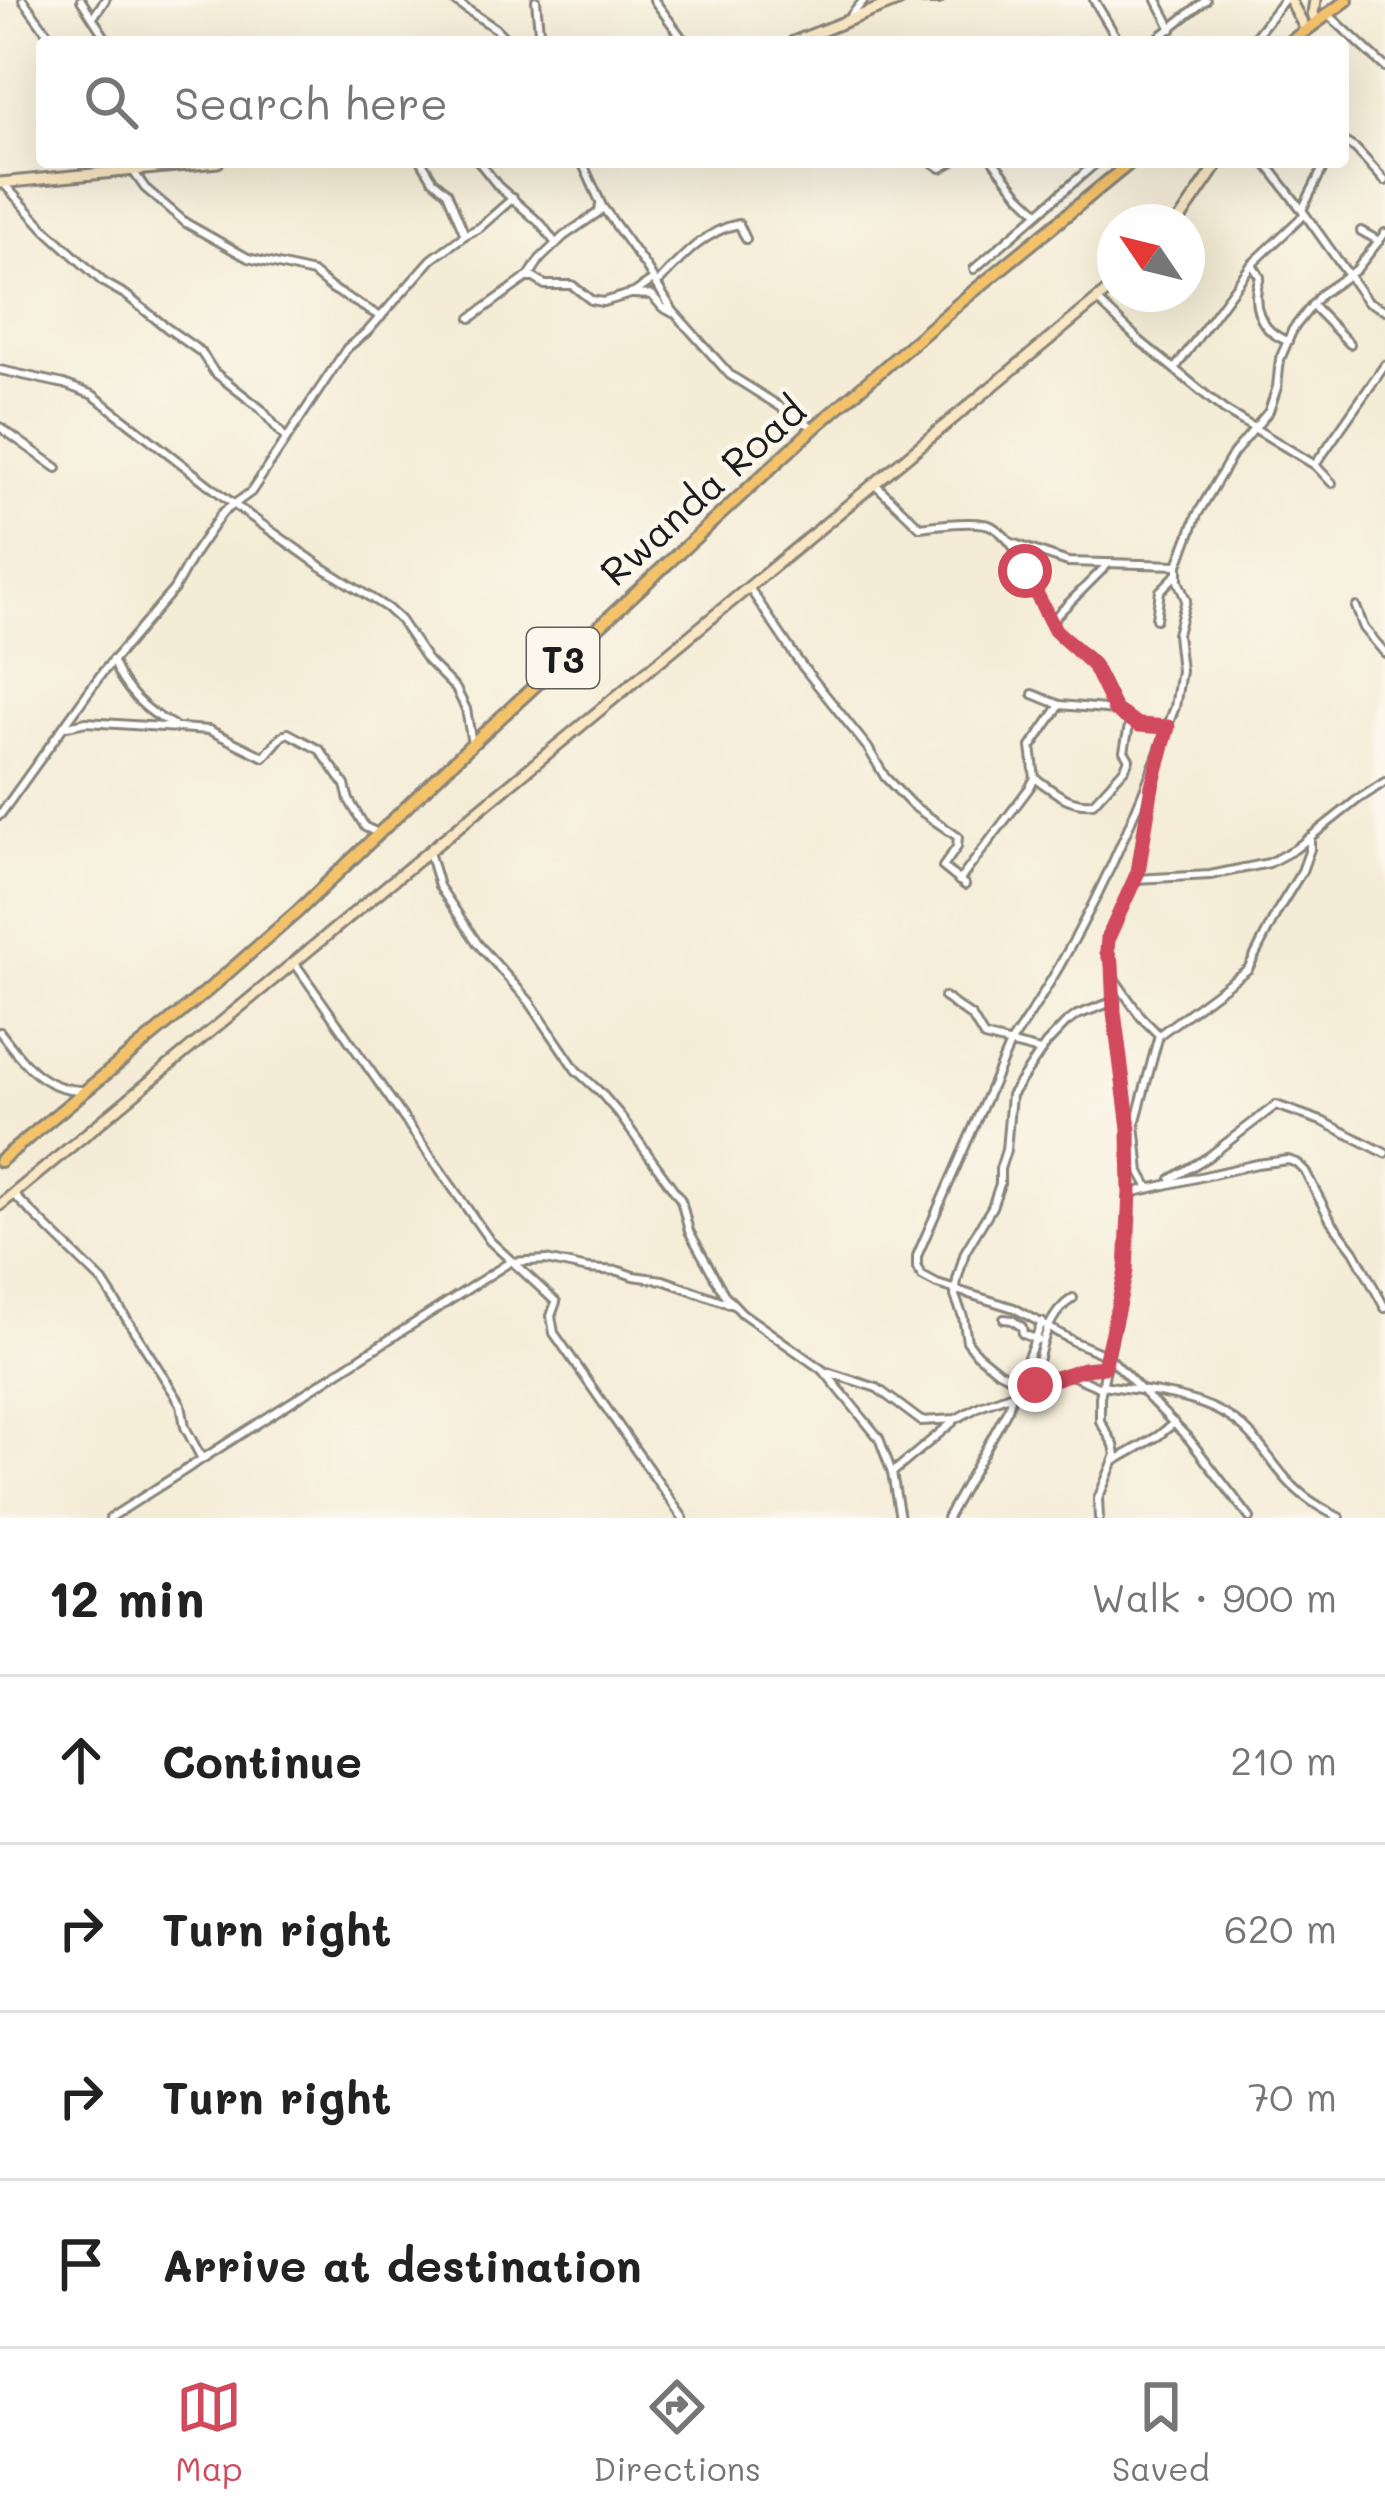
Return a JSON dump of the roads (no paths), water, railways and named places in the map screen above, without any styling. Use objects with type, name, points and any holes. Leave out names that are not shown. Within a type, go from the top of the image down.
[{"type":"highway","points":[[1298,36],[1347,0]]},
{"type":"highway","name":"Rwanda Road","points":[[0,1161],[297,912],[814,428],[1124,168]]},
{"type":"street","points":[[23,0],[50,36]]},
{"type":"street","points":[[81,0],[105,36]]},
{"type":"street","points":[[94,16],[105,0]]},
{"type":"street","points":[[453,0],[503,36]]},
{"type":"street","points":[[536,0],[539,36]]},
{"type":"street","points":[[654,0],[681,36]]},
{"type":"street","points":[[846,21],[865,0]]},
{"type":"street","points":[[808,36],[900,0]]},
{"type":"street","points":[[922,0],[939,0]]},
{"type":"street","points":[[1094,0],[1112,36]]},
{"type":"street","points":[[1157,0],[1172,29]]},
{"type":"street","points":[[1255,36],[1287,0],[1338,36]]},
{"type":"street","points":[[1315,0],[1317,22]]},
{"type":"street","points":[[1162,36],[1203,1]]},
{"type":"street","points":[[1349,43],[1385,67]]},
{"type":"street","points":[[1349,144],[1385,182]]},
{"type":"street","points":[[2,183],[159,168]]},
{"type":"street","points":[[426,168],[447,192],[465,235]]},
{"type":"street","points":[[484,168],[556,244]]},
{"type":"street","points":[[585,168],[599,201],[675,314],[730,375],[814,428]]},
{"type":"street","points":[[999,168],[1038,212]]},
{"type":"street","points":[[974,269],[1092,168]]},
{"type":"street","points":[[1192,204],[1215,168]]},
{"type":"street","points":[[1269,168],[1367,301],[1385,310]]},
{"type":"street","points":[[1175,367],[1252,264],[1303,212],[1322,168]]},
{"type":"street","points":[[133,171],[186,223],[248,258],[313,273],[381,317]]},
{"type":"street","points":[[2,183],[103,282],[201,352],[214,372],[261,409],[286,439]]},
{"type":"street","points":[[0,815],[112,661],[174,589],[221,513],[251,492],[347,347],[362,337],[426,265],[513,197]]},
{"type":"street","points":[[471,318],[525,278],[556,244],[599,212],[599,201]]},
{"type":"street","points":[[525,278],[545,285],[572,285],[595,302],[603,302],[655,282],[697,244],[728,226],[739,224],[746,239]]},
{"type":"street","points":[[1156,619],[1160,591],[1178,569],[1202,506],[1234,454],[1269,411],[1280,359],[1293,328],[1321,294],[1366,260],[1382,237],[1361,231]]},
{"type":"street","points":[[1252,264],[1260,278],[1255,291],[1257,310],[1270,333],[1288,341]]},
{"type":"street","points":[[1241,279],[1255,291]]},
{"type":"street","points":[[629,295],[652,295],[675,314]]},
{"type":"street","points":[[0,1205],[1097,300]]},
{"type":"street","points":[[1312,305],[1350,344]]},
{"type":"street","points":[[1110,312],[1224,410],[1316,465],[1332,483]]},
{"type":"street","points":[[1316,465],[1385,365]]},
{"type":"street","points":[[0,370],[93,395],[233,503],[387,608],[456,689],[466,709],[472,744]]},
{"type":"street","points":[[0,427],[57,468]]},
{"type":"street","points":[[874,482],[920,527],[986,523],[998,530],[1059,634],[1093,665],[1115,710],[1145,727],[1167,729]]},
{"type":"street","points":[[1008,542],[1068,562],[1178,569]]},
{"type":"street","points":[[1051,621],[1109,562]]},
{"type":"street","points":[[1100,1518],[1098,1499],[1114,1461],[1114,1445],[1099,1415],[1101,1386],[1126,1271],[1130,1193],[1129,1128],[1108,938],[1142,855],[1152,785],[1177,697],[1181,662],[1177,634],[1186,600],[1178,569]]},
{"type":"street","points":[[748,586],[885,777],[912,805],[958,837],[944,867],[962,883],[998,826],[1030,788],[1035,778],[1031,747],[1060,705]]},
{"type":"street","points":[[1356,607],[1364,628],[1385,653]]},
{"type":"street","points":[[112,661],[139,702],[182,729]]},
{"type":"street","points":[[1033,694],[1060,705],[1115,710]]},
{"type":"street","points":[[1035,778],[1075,803],[1097,801],[1125,769],[1130,721]]},
{"type":"street","points":[[65,728],[86,722],[196,728],[218,733],[264,758],[286,733],[317,748],[345,785],[365,827],[378,833]]},
{"type":"street","points":[[1167,729],[1098,897],[1010,1044],[917,1256],[917,1268],[922,1276],[993,1301],[1108,1356],[1174,1423],[1250,1518]]},
{"type":"street","points":[[1135,879],[1188,877],[1269,862],[1295,849],[1385,782]]},
{"type":"street","points":[[1149,1188],[1140,1172],[1135,1124],[1159,1035],[1248,969],[1302,871],[1310,837]]},
{"type":"street","points":[[429,852],[440,886],[478,944],[529,1001],[576,1070],[610,1104],[681,1200],[688,1231],[733,1305]]},
{"type":"street","points":[[294,962],[469,1215],[510,1262],[556,1302],[551,1316],[554,1333],[683,1518]]},
{"type":"street","points":[[1112,976],[1159,1035]]},
{"type":"street","points":[[944,997],[972,1017],[983,1037],[1042,1051]]},
{"type":"street","points":[[1031,1386],[998,1371],[977,1354],[967,1341],[955,1290],[965,1252],[992,1208],[1000,1184],[1010,1098],[1066,1023],[1115,1001]]},
{"type":"street","points":[[0,1032],[37,1076],[68,1090],[86,1090]]},
{"type":"street","points":[[1162,1184],[1208,1157],[1276,1106],[1324,1122],[1385,1153]]},
{"type":"street","points":[[1130,1193],[1288,1160],[1299,1165],[1385,1308]]},
{"type":"street","points":[[13,1194],[103,1282],[181,1405],[185,1427],[202,1459]]},
{"type":"street","points":[[110,1518],[510,1262],[546,1260],[663,1280],[733,1305],[824,1371],[879,1438],[892,1473],[900,1518]]},
{"type":"street","points":[[1031,1386],[1045,1324],[1073,1298]]},
{"type":"street","points":[[1004,1319],[1040,1341]]},
{"type":"street","points":[[947,1518],[1040,1341]]},
{"type":"street","points":[[892,1473],[980,1406],[1069,1374],[1104,1367]]},
{"type":"street","points":[[824,1371],[877,1388],[918,1420],[956,1420]]},
{"type":"street","points":[[1069,1374],[1101,1386],[1143,1390],[1209,1408],[1239,1424],[1292,1486],[1340,1518]]},
{"type":"street","points":[[1114,1461],[1174,1423]]}]
